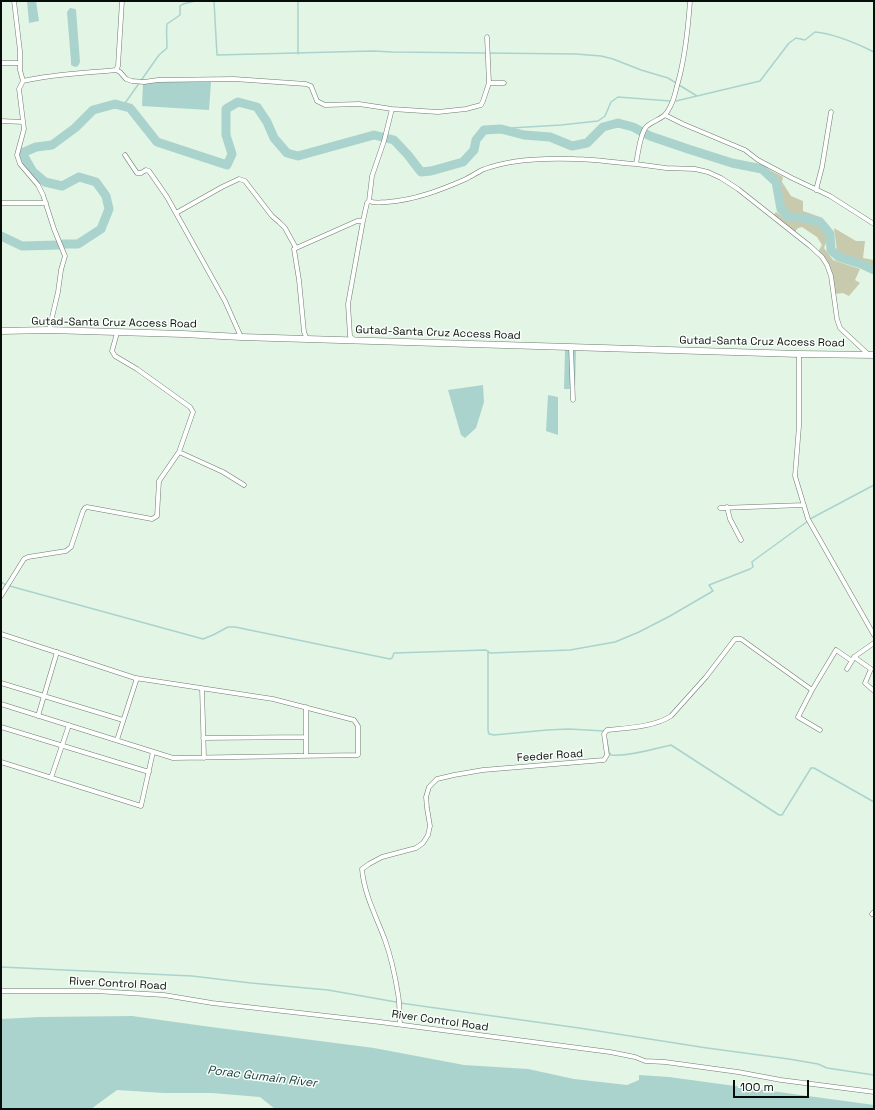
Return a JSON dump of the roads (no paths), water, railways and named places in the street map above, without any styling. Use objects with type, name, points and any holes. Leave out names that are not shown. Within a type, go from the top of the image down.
[{"type":"main road","name":"Gutad-Santa Cruz Access Road","points":[[1,331],[49,330],[355,341],[871,355]]},
{"type":"street","points":[[14,1],[20,51],[20,70],[23,81],[19,89],[24,129],[18,155],[20,164],[38,185],[44,195],[54,229],[65,256],[49,330]]},
{"type":"street","points":[[116,70],[118,66],[122,1]]},
{"type":"street","points":[[636,164],[641,137],[646,128],[665,115],[674,96],[681,72],[689,22],[690,1]]},
{"type":"street","points":[[23,81],[116,70],[126,79],[144,82],[158,80],[234,79],[306,84],[311,86],[317,101],[325,105],[359,104],[391,110],[438,112],[466,109],[481,105],[489,83],[487,37]]},
{"type":"street","points":[[1,63],[20,64]]},
{"type":"street","points":[[489,83],[504,84]]},
{"type":"street","points":[[355,341],[350,336],[348,304],[363,221],[367,203],[369,201],[372,176],[384,141],[391,110]]},
{"type":"street","points":[[816,190],[822,167],[831,112]]},
{"type":"street","points":[[665,115],[745,150],[758,160],[830,196],[874,224]]},
{"type":"street","points":[[1,122],[23,122]]},
{"type":"street","points":[[125,155],[137,173],[146,170],[149,171],[167,197],[225,301],[241,337]]},
{"type":"street","points":[[369,201],[400,201],[430,194],[500,164],[533,160],[576,159],[695,169],[708,172],[738,189],[822,257],[831,276],[837,319],[840,328],[871,355]]},
{"type":"street","points":[[176,213],[239,180],[245,181],[272,216],[285,228],[296,248],[294,249],[299,280],[304,332],[308,339]]},
{"type":"street","points":[[1,203],[46,203]]},
{"type":"street","points":[[296,248],[357,221],[363,221]]},
{"type":"street","points":[[2,594],[24,558],[66,551],[71,547],[85,508],[87,507],[152,519],[156,518],[158,514],[160,481],[179,452],[193,412],[190,407],[137,369],[115,356],[112,351],[117,333]]},
{"type":"street","points":[[571,347],[573,400]]},
{"type":"street","points":[[799,354],[799,426],[795,476],[808,519],[874,635]]},
{"type":"street","points":[[179,452],[223,472],[244,485]]},
{"type":"street","points":[[720,508],[804,505]]},
{"type":"street","points":[[727,507],[730,519],[740,540]]},
{"type":"street","points":[[1,634],[137,678],[273,699],[354,720],[358,726],[358,755],[172,758],[1,704]]},
{"type":"street","name":"Feeder Road","points":[[400,1024],[398,995],[393,968],[385,940],[368,897],[363,880],[362,869],[382,857],[416,848],[423,843],[428,835],[430,826],[426,797],[429,787],[437,779],[483,770],[604,760],[606,755],[604,734],[607,730],[656,723],[671,716],[706,677],[735,639],[741,639],[812,690]]},
{"type":"street","points":[[847,669],[853,659],[874,643]]},
{"type":"street","points":[[820,730],[798,717],[836,650],[871,669],[865,683],[874,691]]},
{"type":"street","points":[[38,716],[57,652]]},
{"type":"street","points":[[117,740],[137,678]]},
{"type":"street","points":[[1,683],[123,720]]},
{"type":"street","points":[[202,688],[204,758]]},
{"type":"street","points":[[306,707],[306,756]]},
{"type":"street","points":[[51,778],[69,726]]},
{"type":"street","points":[[1,727],[149,772]]},
{"type":"street","points":[[203,738],[306,737]]},
{"type":"street","points":[[1,762],[141,806],[153,752]]},
{"type":"street","name":"River Control Road","points":[[1,991],[94,991],[164,995],[212,1003],[400,1024],[610,1052],[635,1057],[645,1061],[665,1062],[738,1072],[781,1080],[874,1092]]},
{"type":"water","points":[[27,1],[36,1],[39,21],[29,23]]},
{"type":"water","points":[[70,8],[76,10],[80,62],[78,66],[75,67],[71,65],[67,12]]},
{"type":"water","points":[[211,82],[209,110],[142,106],[143,83]]},
{"type":"water","points":[[565,350],[576,351],[575,389],[564,389]]},
{"type":"water","points":[[483,385],[484,402],[476,428],[465,438],[461,435],[448,390]]},
{"type":"water","points":[[548,395],[558,397],[558,435],[546,431]]},
{"type":"water","name":"Porac Gumain River","points":[[132,1016],[374,1048],[464,1065],[528,1069],[574,1079],[627,1085],[639,1080],[639,1075],[669,1077],[874,1105],[874,1109],[275,1109],[260,1097],[212,1093],[164,1093],[117,1090],[91,1109],[1,1109],[1,1019]]},
{"type":"waterway","points":[[123,106],[159,55],[167,48],[167,24],[180,15],[180,6],[195,1]]},
{"type":"waterway","points":[[214,1],[217,55],[373,51],[576,54],[601,56],[613,59],[641,70],[668,78],[676,83]]},
{"type":"waterway","points":[[298,1],[298,54]]},
{"type":"waterway","points":[[676,101],[760,81],[789,43],[796,38],[805,40],[815,32],[853,42],[874,52]]},
{"type":"waterway","points":[[679,85],[697,96]]},
{"type":"waterway","points":[[506,130],[510,128],[598,121],[605,116],[611,102],[618,97],[670,101]]},
{"type":"waterway","points":[[63,244],[78,244],[101,229],[109,209],[106,196],[96,182],[79,177],[62,186],[45,182],[33,172],[22,153],[36,147],[52,145],[75,128],[93,110],[115,104],[130,108],[157,142],[227,165],[232,154],[226,135],[226,109],[238,102],[257,107],[267,122],[274,138],[287,153],[298,156],[374,135],[394,140],[421,172],[431,171],[463,162],[474,150],[476,140],[484,130],[501,129],[524,135],[550,137],[572,146],[587,143],[603,127],[618,123],[633,127],[650,136],[688,149],[732,163],[762,169],[776,182],[781,209],[789,217],[803,218],[820,222],[830,234],[831,250],[839,257],[874,270]]},
{"type":"waterway","points":[[1,236],[22,246],[59,245]]},
{"type":"waterway","points":[[810,519],[874,485]]},
{"type":"waterway","points":[[1,582],[6,585],[203,639],[228,627],[235,627],[390,659],[394,653],[486,650],[490,653],[570,650],[615,642],[639,632],[670,616],[713,591],[709,585],[753,567],[753,561],[808,521]]},
{"type":"waterway","points":[[488,651],[489,734],[494,735],[569,729],[604,731]]},
{"type":"waterway","points":[[606,736],[611,755],[633,754],[671,745],[779,815],[782,815],[811,768],[814,768],[874,802]]},
{"type":"waterway","points":[[1,967],[192,976],[328,990],[396,1002]]},
{"type":"waterway","points":[[400,1003],[789,1059],[818,1064],[827,1068],[874,1075]]}]
